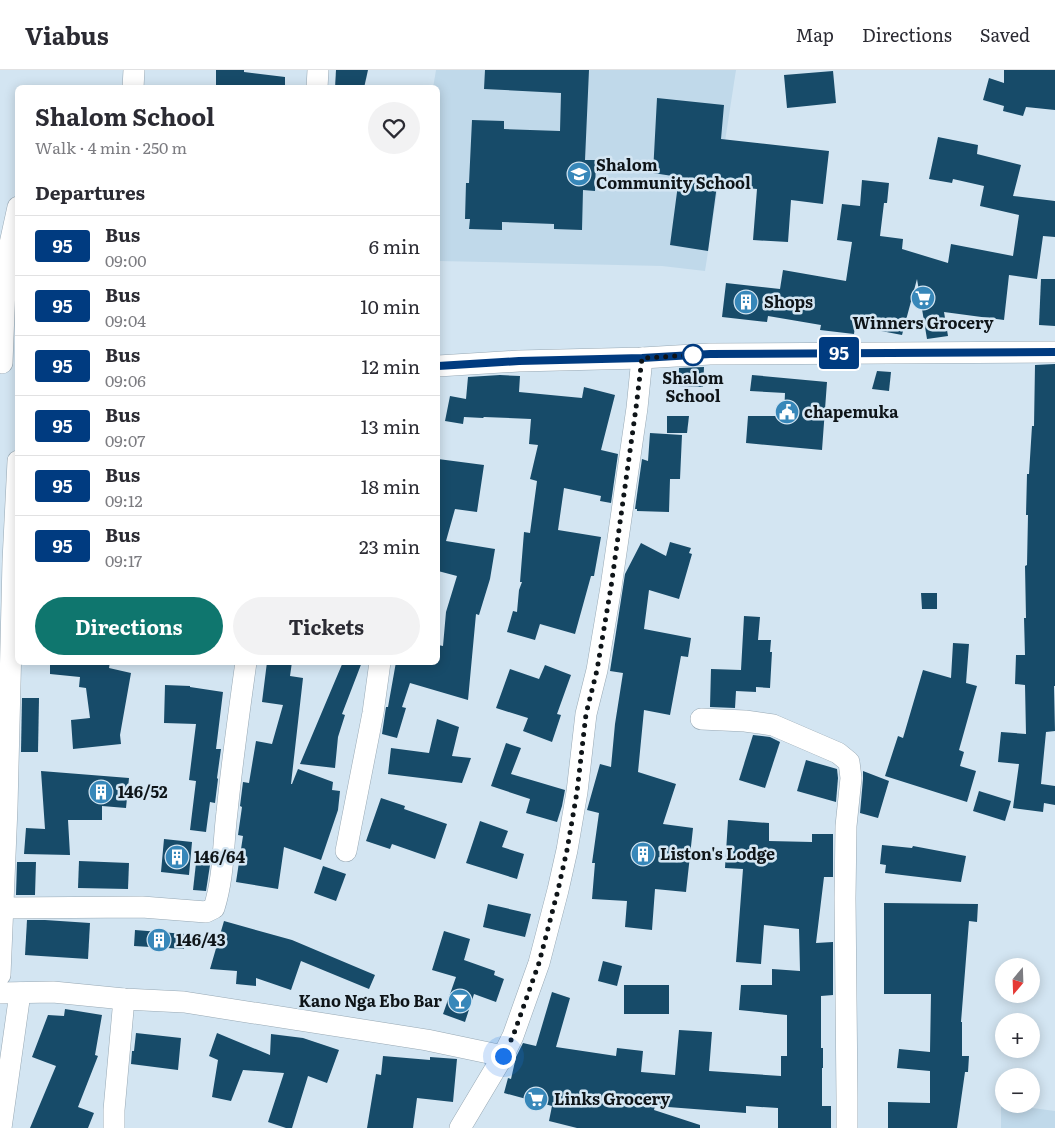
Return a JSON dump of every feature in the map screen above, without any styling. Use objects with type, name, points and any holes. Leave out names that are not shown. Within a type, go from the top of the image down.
[{"type":"street","points":[[133,85],[134,70]]},
{"type":"street","points":[[317,85],[318,70]]},
{"type":"street","points":[[7,363],[6,262],[15,221]]},
{"type":"street","points":[[440,366],[710,354],[1055,352]]},
{"type":"street","points":[[460,1128],[513,1036],[539,963],[558,890],[577,792],[586,714],[597,670],[611,587],[642,358]]},
{"type":"street","points":[[0,975],[15,521]]},
{"type":"street","points":[[2,908],[142,907],[206,912],[214,908],[220,882],[246,665]]},
{"type":"street","points":[[346,850],[373,713],[380,665]]},
{"type":"street","points":[[701,719],[745,721],[772,725],[838,753],[849,762],[851,778],[846,826],[845,898],[847,1128]]},
{"type":"street","points":[[2,1128],[10,993],[53,992],[124,1000],[184,1002],[427,1040],[503,1056]]},
{"type":"street","points":[[114,1128],[124,1000]]},
{"type":"shaded area","name":"Shalom Community School","points":[[436,70],[736,70],[705,271],[662,266],[440,261],[440,85],[434,85]]},
{"type":"shaded area","points":[[1040,1109],[1055,1111],[1055,1128],[1001,1128],[1001,1113],[1040,1113]]},
{"type":"building","points":[[216,70],[244,70],[244,72],[285,77],[285,85],[216,85]]},
{"type":"building","points":[[336,70],[368,70],[365,85],[335,85]]},
{"type":"building","name":"Shalom Community School","points":[[485,70],[589,70],[585,160],[596,160],[595,191],[583,190],[582,230],[554,229],[554,224],[502,222],[502,230],[469,229],[470,219],[465,219],[466,183],[469,183],[472,120],[504,121],[504,129],[560,131],[561,93],[484,89]]},
{"type":"building","points":[[1004,70],[1055,70],[1055,110],[1026,107],[1023,116],[1003,111],[1004,106],[983,100],[989,78],[1004,83]]},
{"type":"building","points":[[833,71],[836,103],[787,108],[784,75]]},
{"type":"building","points":[[657,98],[724,105],[721,139],[829,151],[823,204],[791,200],[788,242],[753,240],[757,189],[717,185],[708,251],[670,245],[679,177],[653,173]]},
{"type":"building","points":[[938,137],[978,145],[977,154],[1021,165],[1013,196],[1055,201],[1055,237],[1043,236],[1037,279],[1009,275],[1004,320],[944,312],[948,336],[927,339],[917,279],[902,335],[855,326],[854,334],[820,330],[821,325],[768,316],[767,322],[722,317],[726,283],[780,289],[783,270],[846,281],[852,242],[837,240],[842,204],[860,206],[862,180],[889,183],[887,203],[884,203],[880,236],[903,239],[902,249],[948,263],[951,244],[1013,256],[1019,215],[980,206],[984,186],[953,179],[952,183],[929,179]]},
{"type":"building","points":[[1041,279],[1055,279],[1055,326],[1039,325]]},
{"type":"building","points":[[1055,364],[1055,731],[1046,732],[1041,784],[1055,786],[1055,805],[1044,803],[1043,812],[1013,808],[1019,764],[998,762],[1001,732],[1026,734],[1025,685],[1015,684],[1016,655],[1025,655],[1027,474],[1029,474],[1032,426],[1034,426],[1035,365]]},
{"type":"building","points":[[704,367],[703,387],[678,386],[679,368]]},
{"type":"building","points":[[877,371],[891,372],[889,391],[872,389]]},
{"type":"building","name":"chapemuka","points":[[752,375],[827,382],[822,450],[746,443],[748,416],[784,416],[785,393],[750,391]]},
{"type":"building","points":[[520,376],[519,392],[582,398],[584,387],[615,395],[601,450],[618,454],[611,503],[600,501],[601,496],[564,488],[558,530],[601,537],[594,576],[591,576],[575,634],[540,624],[535,640],[507,632],[513,611],[517,612],[519,590],[522,582],[520,582],[524,532],[530,533],[537,481],[530,479],[538,445],[529,444],[531,419],[464,417],[463,424],[445,421],[450,396],[466,399],[468,377]]},
{"type":"building","points":[[667,416],[689,416],[687,433],[667,433]]},
{"type":"building","points":[[650,433],[682,435],[680,479],[670,479],[669,512],[637,511],[635,509],[642,459],[648,461]]},
{"type":"building","points":[[440,459],[484,465],[477,512],[455,509],[446,541],[495,549],[490,579],[479,615],[476,614],[468,700],[410,683],[402,707],[406,708],[397,738],[382,734],[395,665],[440,665],[440,645],[443,646],[446,612],[457,576],[440,572]]},
{"type":"building","points":[[670,542],[691,548],[689,553],[692,554],[679,599],[649,590],[644,629],[691,638],[688,657],[681,656],[670,715],[644,710],[638,772],[676,784],[663,824],[693,828],[686,892],[655,889],[652,930],[625,927],[627,901],[592,899],[595,863],[592,863],[599,813],[587,810],[600,764],[611,767],[623,673],[610,671],[625,574],[641,543],[666,556]]},
{"type":"building","points":[[921,593],[937,593],[937,609],[922,609]]},
{"type":"building","points":[[744,616],[760,617],[758,640],[771,640],[770,688],[756,687],[756,692],[736,691],[735,708],[710,707],[711,669],[741,670]]},
{"type":"building","points":[[953,643],[969,644],[966,683],[977,686],[959,750],[964,752],[960,766],[976,771],[967,802],[885,776],[898,736],[903,738],[923,670],[951,678]]},
{"type":"building","points":[[50,665],[110,665],[109,668],[131,673],[120,735],[121,744],[73,749],[71,720],[90,718],[86,688],[79,687],[80,677],[50,674]]},
{"type":"building","points":[[267,665],[292,665],[290,676],[303,678],[291,784],[298,769],[333,782],[332,790],[340,791],[338,810],[321,860],[284,847],[278,889],[236,882],[243,836],[238,835],[243,782],[249,783],[256,741],[272,744],[283,705],[262,702]]},
{"type":"building","points":[[342,665],[361,665],[342,714],[345,715],[338,737],[335,768],[300,764]]},
{"type":"building","points":[[545,665],[571,675],[557,714],[561,715],[552,742],[523,731],[528,718],[496,708],[510,669],[539,679]]},
{"type":"building","points":[[165,685],[190,686],[223,692],[216,749],[221,749],[218,779],[215,803],[210,802],[206,832],[190,830],[196,781],[189,780],[196,724],[164,723]]},
{"type":"building","points":[[22,698],[39,698],[38,752],[21,752]]},
{"type":"building","points":[[437,719],[459,727],[452,756],[471,758],[462,783],[388,774],[391,748],[429,753]]},
{"type":"building","points":[[753,735],[770,737],[780,742],[765,788],[739,780]]},
{"type":"building","points":[[506,743],[521,748],[511,774],[565,790],[557,822],[526,813],[530,799],[491,786]]},
{"type":"building","points":[[806,760],[837,769],[836,802],[797,791]]},
{"type":"building","points":[[41,771],[129,778],[126,808],[102,806],[102,820],[68,820],[70,855],[24,854],[26,828],[45,829]]},
{"type":"building","points":[[863,771],[889,781],[878,818],[860,813]]},
{"type":"building","points":[[979,791],[1011,801],[1005,821],[973,811]]},
{"type":"building","points":[[381,798],[405,806],[404,809],[447,824],[435,859],[392,844],[390,849],[366,841]]},
{"type":"building","points":[[728,820],[769,823],[769,841],[812,842],[812,834],[833,834],[833,877],[824,877],[816,943],[833,942],[833,995],[821,996],[821,1048],[823,1048],[822,1106],[831,1106],[831,1128],[778,1128],[778,1108],[746,1106],[746,1113],[655,1106],[654,1110],[700,1125],[700,1128],[577,1128],[549,1121],[552,1106],[504,1093],[508,1078],[511,1079],[516,1057],[523,1043],[536,1046],[552,992],[570,998],[556,1047],[616,1056],[617,1048],[643,1051],[641,1072],[675,1075],[679,1030],[712,1032],[709,1071],[781,1076],[781,1056],[787,1056],[787,1015],[739,1010],[741,985],[772,985],[772,969],[800,971],[799,929],[764,925],[761,964],[736,962],[743,869],[725,868]]},
{"type":"building","points":[[480,821],[508,831],[502,847],[524,854],[517,879],[466,863]]},
{"type":"building","name":"146/64","points":[[164,839],[192,842],[189,875],[161,872]]},
{"type":"building","points":[[882,845],[912,848],[913,846],[966,856],[961,882],[885,873],[886,865],[880,864]]},
{"type":"building","points":[[79,861],[129,863],[128,889],[78,888]]},
{"type":"building","points":[[17,862],[36,862],[35,895],[16,895]]},
{"type":"building","points":[[196,863],[210,865],[206,891],[193,890]]},
{"type":"building","points":[[323,866],[346,874],[336,901],[314,893]]},
{"type":"building","points":[[884,903],[978,904],[977,922],[969,921],[961,1022],[962,1056],[969,1056],[968,1072],[965,1072],[957,1128],[888,1128],[888,1102],[930,1103],[930,1071],[897,1068],[899,1049],[930,1052],[931,994],[884,994]]},
{"type":"building","points":[[488,904],[531,914],[525,937],[483,927]]},
{"type":"building","points":[[27,920],[90,923],[88,959],[25,955]]},
{"type":"building","points":[[224,921],[292,940],[375,975],[369,989],[301,961],[291,990],[256,978],[256,986],[236,984],[237,971],[210,969]]},
{"type":"building","name":"146/43","points":[[135,930],[185,934],[184,949],[134,946]]},
{"type":"building","points":[[444,931],[470,939],[464,960],[495,971],[494,975],[504,979],[496,1002],[474,994],[465,1022],[443,1014],[456,977],[432,970]]},
{"type":"building","points":[[603,961],[622,966],[617,986],[598,981]]},
{"type":"building","points":[[624,985],[669,985],[669,1014],[624,1014]]},
{"type":"building","points":[[65,1009],[102,1015],[95,1055],[98,1056],[78,1107],[94,1113],[88,1128],[30,1128],[56,1066],[32,1057],[48,1015],[64,1016]]},
{"type":"building","points":[[136,1033],[181,1038],[178,1070],[131,1064]]},
{"type":"building","points":[[217,1033],[270,1055],[271,1034],[303,1038],[339,1050],[327,1083],[308,1076],[292,1128],[286,1128],[268,1122],[284,1073],[243,1070],[231,1101],[212,1097],[218,1060],[209,1056]]},
{"type":"building","points":[[383,1056],[430,1060],[430,1057],[457,1059],[453,1102],[417,1098],[413,1128],[367,1128],[376,1074],[381,1075]]},
{"type":"bus line","name":"95","points":[[440,366],[710,354],[1055,352]]},
{"type":"place","name":"Shalom Community School","points":[[579,174]]},
{"type":"place","name":"Winners Grocery","points":[[923,298]]},
{"type":"place","name":"Shops","points":[[746,302]]},
{"type":"place","name":"Shalom School","points":[[693,355]]},
{"type":"place","name":"chapemuka","points":[[787,412]]},
{"type":"place","name":"146/52","points":[[101,792]]},
{"type":"place","name":"Liston's Lodge","points":[[643,854]]},
{"type":"place","name":"146/64","points":[[177,857]]},
{"type":"place","name":"146/43","points":[[159,940]]},
{"type":"place","name":"Kano Nga Ebo Bar","points":[[460,1001]]},
{"type":"place","name":"Links Grocery","points":[[536,1099]]},
{"type":"route","points":[[503,1056],[513,1036],[539,963],[567,850],[577,792],[586,714],[597,670],[611,587],[642,358],[693,355]]}]
